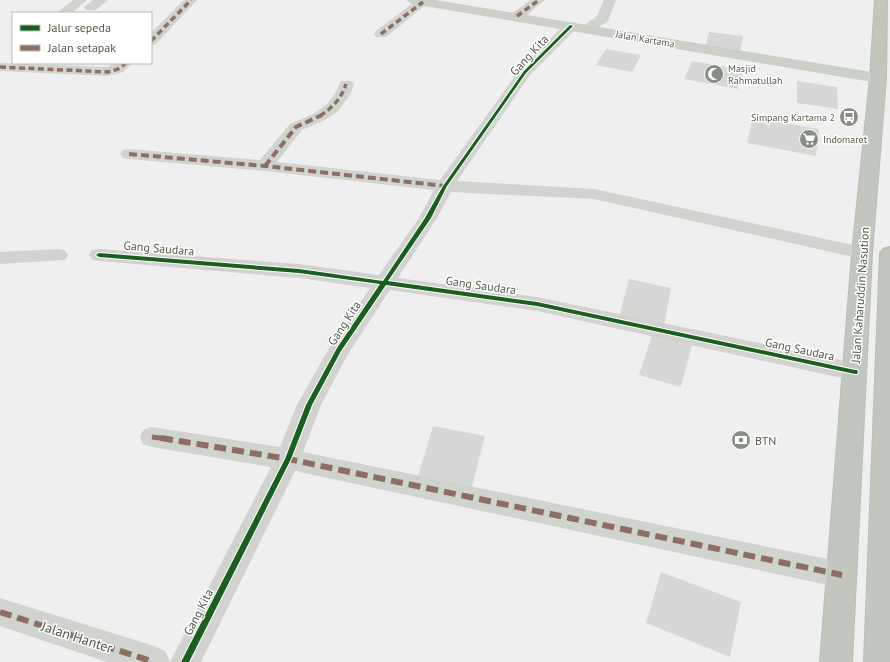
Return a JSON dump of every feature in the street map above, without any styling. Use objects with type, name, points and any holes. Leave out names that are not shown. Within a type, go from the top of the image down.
[{"type":"highway","name":"Jalan Kaharuddin Nasution","points":[[836,662],[862,252],[878,78],[881,0]]},
{"type":"highway","points":[[862,252],[890,261]]},
{"type":"highway","points":[[880,662],[890,252]]},
{"type":"main road","name":"Jalan Kartama","points":[[417,1],[517,16],[579,28],[878,78]]},
{"type":"street","points":[[152,40],[191,0]]},
{"type":"street","points":[[517,16],[539,0]]},
{"type":"street","name":"Gang Kita","points":[[185,662],[288,459],[309,405],[339,350],[428,218],[445,186],[525,72],[579,28],[603,18],[610,0]]},
{"type":"street","points":[[381,34],[417,1]]},
{"type":"street","points":[[67,12],[92,2]]},
{"type":"street","points":[[0,67],[12,57]]},
{"type":"street","points":[[0,67],[108,72],[118,69],[125,64]]},
{"type":"street","points":[[265,166],[296,127],[319,117],[332,108],[342,95],[346,84]]},
{"type":"street","points":[[129,154],[265,166],[445,186],[594,194],[862,252]]},
{"type":"street","points":[[0,258],[58,255]]},
{"type":"street","name":"Gang Saudara","points":[[99,255],[299,271],[536,304],[855,372]]},
{"type":"street","points":[[152,437],[288,459],[842,575]]},
{"type":"street","name":"Jalan Hanter","points":[[0,612],[154,662]]},
{"type":"building","points":[[709,32],[743,36],[740,53],[705,48]]},
{"type":"building","points":[[606,49],[641,55],[632,72],[596,65]]},
{"type":"building","name":"Masjid Rahmatullah","points":[[692,61],[743,70],[738,89],[684,79]]},
{"type":"building","points":[[797,81],[837,87],[838,109],[797,103]]},
{"type":"building","points":[[753,117],[819,129],[816,156],[747,143]]},
{"type":"building","points":[[629,279],[671,288],[664,326],[619,317]]},
{"type":"building","points":[[652,335],[692,345],[681,387],[639,375]]},
{"type":"building","points":[[433,426],[485,436],[471,491],[417,480]]},
{"type":"building","points":[[661,572],[741,602],[730,657],[646,623]]},
{"type":"marked path","points":[[152,40],[191,0]]},
{"type":"marked path","points":[[517,16],[539,0]]},
{"type":"marked path","points":[[381,34],[423,2]]},
{"type":"marked path","points":[[0,67],[108,72],[118,69],[125,64]]},
{"type":"marked path","points":[[265,166],[296,127],[319,117],[332,108],[342,95],[346,84]]},
{"type":"marked path","points":[[129,154],[265,166],[445,186]]},
{"type":"marked path","points":[[152,437],[288,459],[842,575]]},
{"type":"marked path","points":[[0,612],[154,662]]},
{"type":"cycle path","points":[[185,662],[288,459],[309,405],[339,350],[428,218],[445,186],[525,72],[571,26]]},
{"type":"cycle path","points":[[99,255],[299,271],[537,304],[855,372]]},
{"type":"place","name":"Masjid Rahmatullah","points":[[714,74]]},
{"type":"place","name":"Simpang Kartama 2","points":[[849,117]]},
{"type":"place","name":"Indomaret","points":[[809,139]]},
{"type":"place","name":"BTN","points":[[741,440]]}]
